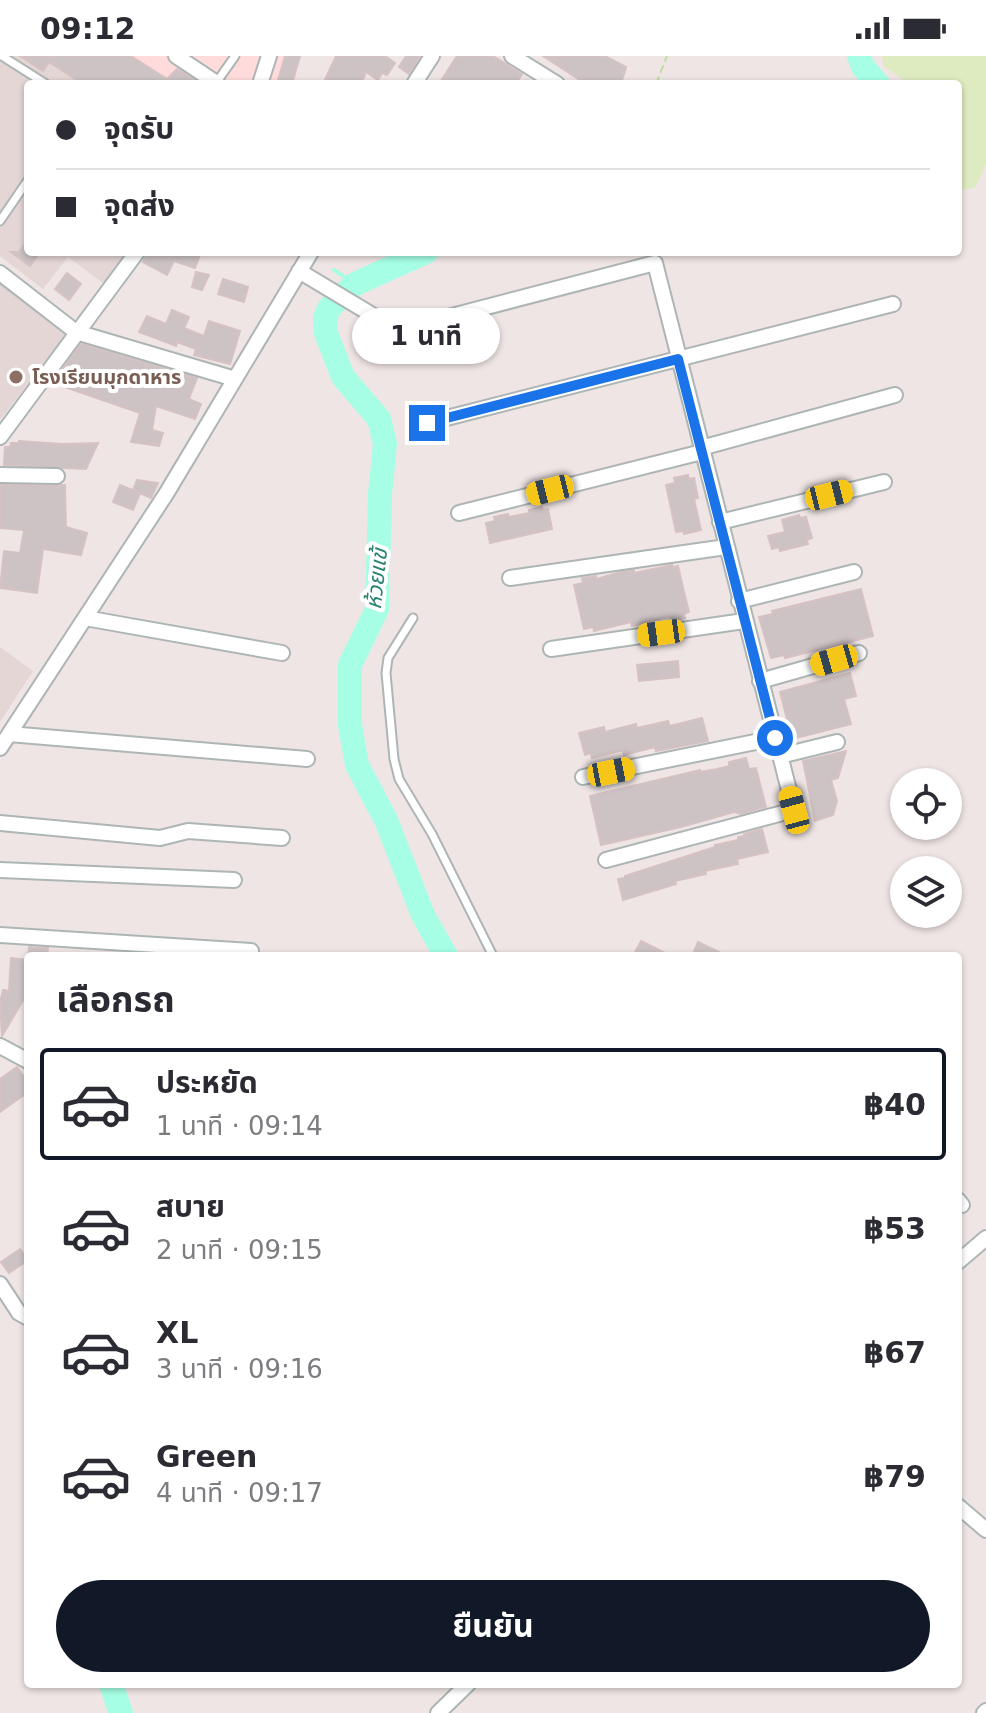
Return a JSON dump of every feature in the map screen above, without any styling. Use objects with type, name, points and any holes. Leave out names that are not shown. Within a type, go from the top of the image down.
[{"type":"street","points":[[176,56],[212,80]]},
{"type":"street","points":[[261,80],[269,56]]},
{"type":"street","points":[[417,80],[432,56]]},
{"type":"street","points":[[512,56],[546,80]]},
{"type":"street","points":[[0,437],[134,256]]},
{"type":"street","points":[[0,748],[166,494],[308,256]]},
{"type":"street","points":[[299,271],[386,323],[402,329],[655,263],[794,810],[606,860]]},
{"type":"street","points":[[0,273],[76,332],[235,379]]},
{"type":"street","points":[[427,423],[893,304]]},
{"type":"street","points":[[459,513],[701,450],[895,395]]},
{"type":"street","points":[[0,475],[57,476]]},
{"type":"street","points":[[720,522],[884,482]]},
{"type":"street","points":[[510,578],[726,547]]},
{"type":"street","points":[[739,601],[854,572]]},
{"type":"street","points":[[85,618],[282,653]]},
{"type":"street","points":[[551,649],[744,621]]},
{"type":"street","points":[[760,681],[859,653]]},
{"type":"street","points":[[9,734],[307,759]]},
{"type":"street","points":[[583,777],[775,738]]},
{"type":"street","points":[[780,756],[837,742]]},
{"type":"street","points":[[0,823],[160,838],[188,831],[282,838]]},
{"type":"street","points":[[0,870],[234,880]]},
{"type":"street","points":[[0,935],[251,951]]},
{"type":"street","points":[[0,1046],[24,1059]]},
{"type":"street","points":[[962,1259],[986,1238]]},
{"type":"street","points":[[0,1284],[5,1300],[24,1316]]},
{"type":"street","points":[[962,1509],[986,1530]]},
{"type":"street","points":[[438,1713],[464,1688]]},
{"type":"lane","points":[[2,56],[40,80]]},
{"type":"lane","points":[[219,80],[235,56]]},
{"type":"lane","points":[[0,221],[24,186]]},
{"type":"lane","points":[[413,618],[388,658],[386,673],[397,769],[410,800],[432,834],[491,952]]},
{"type":"path","points":[[658,80],[667,56]]},
{"type":"shaded area","points":[[0,56],[100,56],[139,80],[24,80],[24,256],[125,256],[103,283],[68,257],[43,289],[0,256]]},
{"type":"shaded area","points":[[131,56],[285,56],[278,80],[195,80],[177,69],[168,79]]},
{"type":"shaded area","name":"โรงเรียนมุกดาหาร","points":[[0,284],[66,334],[0,420]]},
{"type":"shaded area","points":[[0,647],[33,671],[0,722]]},
{"type":"green space","points":[[882,56],[986,56],[986,164],[975,188],[962,190],[962,80],[903,80],[884,66]]},
{"type":"building","points":[[20,56],[131,56],[167,79],[177,69],[195,80],[77,80],[49,62],[43,71]]},
{"type":"building","points":[[285,56],[300,56],[293,80],[278,80]]},
{"type":"building","points":[[336,56],[385,56],[395,63],[387,75],[382,73],[378,80],[366,72],[363,80],[325,80]]},
{"type":"building","points":[[406,56],[420,56],[409,74],[399,67]]},
{"type":"building","points":[[457,56],[493,56],[522,74],[518,80],[442,80]]},
{"type":"building","points":[[543,56],[605,56],[626,67],[622,80],[580,80]]},
{"type":"building","points":[[24,245],[24,256],[37,256],[30,266],[11,252],[19,252]]},
{"type":"building","points":[[146,256],[200,256],[195,268],[174,261],[167,275],[143,262]]},
{"type":"building","points":[[196,272],[209,275],[202,290],[192,287]]},
{"type":"building","points":[[67,273],[81,284],[69,300],[55,289]]},
{"type":"building","points":[[223,279],[248,287],[244,302],[218,294]]},
{"type":"building","points":[[172,310],[189,317],[184,328],[204,336],[209,321],[240,331],[230,364],[194,355],[196,349],[177,342],[176,346],[139,332],[147,316],[166,324]]},
{"type":"building","points":[[81,344],[197,378],[189,399],[201,404],[195,419],[156,406],[152,430],[163,433],[159,446],[131,442],[140,413],[53,383]]},
{"type":"building","points":[[19,441],[98,443],[86,469],[4,465],[5,447]]},
{"type":"building","points":[[688,475],[689,479],[694,478],[698,498],[694,499],[701,530],[684,534],[683,531],[676,532],[666,485],[675,483],[674,478]]},
{"type":"building","points":[[137,480],[158,483],[151,498],[133,490]]},
{"type":"building","points":[[0,485],[65,485],[66,527],[87,533],[81,555],[43,549],[37,593],[0,588],[4,551],[20,553],[24,530],[0,528]]},
{"type":"building","points":[[120,485],[140,493],[133,510],[113,502]]},
{"type":"building","points":[[542,507],[543,510],[548,509],[552,529],[490,543],[486,523],[495,521],[494,517],[529,513],[529,510]]},
{"type":"building","points":[[799,515],[800,518],[806,517],[812,538],[807,540],[808,544],[780,551],[779,547],[772,549],[768,536],[785,532],[782,520]]},
{"type":"building","points":[[678,566],[689,612],[684,614],[685,618],[671,621],[670,616],[632,626],[631,622],[594,631],[593,627],[584,629],[574,585],[583,583],[582,578],[596,576],[597,579],[620,572],[634,570],[634,573]]},
{"type":"building","points":[[861,589],[873,636],[785,658],[784,655],[771,658],[759,617]]},
{"type":"building","points":[[678,661],[679,677],[639,681],[637,665]]},
{"type":"building","points":[[850,673],[856,696],[844,699],[851,724],[792,739],[780,692]]},
{"type":"building","points":[[702,718],[708,741],[656,751],[655,747],[624,755],[623,750],[592,758],[591,753],[585,755],[579,733],[604,727],[605,732],[636,724],[637,728],[668,721],[670,726]]},
{"type":"building","points":[[846,751],[838,778],[831,780],[837,801],[833,815],[815,821],[803,761]]},
{"type":"building","points":[[746,758],[749,769],[756,768],[766,807],[601,845],[590,796],[700,770],[717,769]]},
{"type":"building","points":[[762,829],[768,852],[737,859],[738,864],[705,871],[706,874],[675,881],[676,884],[623,900],[618,879],[738,840],[744,834]]},
{"type":"building","points":[[641,941],[663,952],[635,952]]},
{"type":"building","points":[[698,942],[719,952],[694,952]]},
{"type":"building","points":[[29,947],[48,948],[48,952],[28,952]]},
{"type":"building","points":[[11,958],[24,960],[24,999],[2,1036],[0,1003],[3,990],[9,991]]},
{"type":"building","points":[[17,1067],[24,1077],[24,1095],[0,1112],[0,1079]]},
{"type":"building","points":[[20,1249],[24,1254],[24,1263],[9,1273],[1,1262]]},
{"type":"waterway","name":"ห้วยแข้","points":[[859,56],[863,67],[874,80]]},
{"type":"waterway","name":"ห้วยแข้","points":[[417,256],[355,284],[330,307],[325,318],[326,333],[343,377],[379,419],[385,444],[380,494],[377,609],[350,665],[350,725],[357,765],[386,820],[423,915],[444,952]]},
{"type":"waterway","points":[[334,270],[355,284]]},
{"type":"waterway","name":"ห้วยแข้","points":[[112,1688],[121,1713]]},
{"type":"place","name":"โรงเรียนมุกดาหาร","points":[[16,377]]},
{"type":"route","points":[[427,423],[678,359],[775,738]]}]
